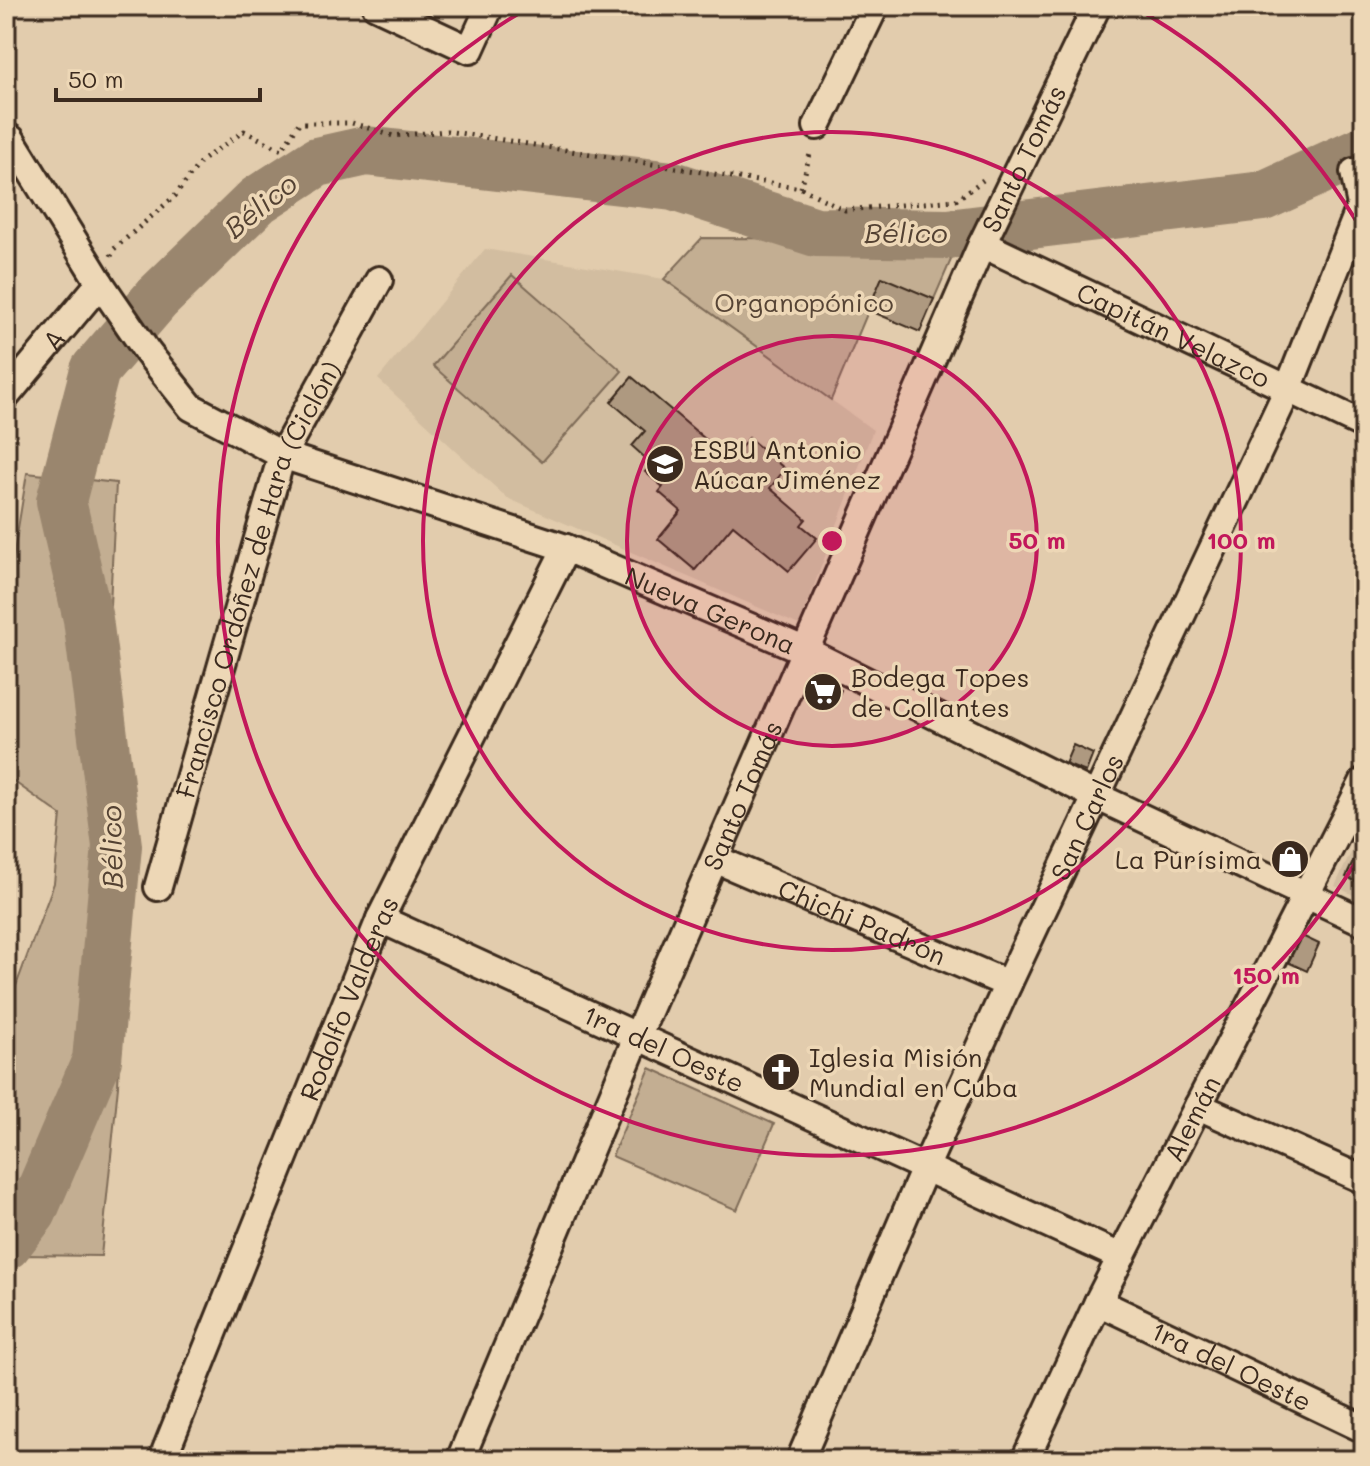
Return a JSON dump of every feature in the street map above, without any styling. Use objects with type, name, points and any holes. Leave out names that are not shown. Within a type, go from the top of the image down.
[{"type":"street","points":[[376,6],[470,50],[490,6]]},
{"type":"street","points":[[817,126],[875,6]]},
{"type":"street","name":"Santo Tomás","points":[[460,1460],[637,1037],[982,244],[1097,6]]},
{"type":"street","name":"Nueva Gerona","points":[[6,136],[11,139],[148,353],[191,407],[282,455],[566,548],[806,651],[1096,796],[1364,922]]},
{"type":"street","name":"San Carlos","points":[[800,1460],[1008,984],[1288,389],[1361,205],[1354,172]]},
{"type":"street","name":"Capitán Velazco","points":[[982,244],[1364,425]]},
{"type":"street","name":"Francisco Ordóñez de Hara (Ciclón)","points":[[158,887],[282,455],[379,280]]},
{"type":"street","name":"A","points":[[6,396],[104,288]]},
{"type":"street","name":"Rodolfo Valderas","points":[[162,1460],[380,919],[566,548]]},
{"type":"street","name":"Alemán","points":[[1025,1460],[1098,1302],[1364,781]]},
{"type":"street","name":"Chichi Padrón","points":[[715,859],[1008,984]]},
{"type":"street","name":"1ra del Oeste","points":[[380,919],[1121,1257]]},
{"type":"street","points":[[1198,1106],[1364,1180]]},
{"type":"street","name":"1ra del Oeste","points":[[1098,1302],[1364,1429]]},
{"type":"path","points":[[104,288],[114,249],[175,196],[201,161],[244,131],[282,150],[299,123],[352,123],[393,136],[447,131],[801,188],[845,210],[956,200],[983,179],[1013,178]]},
{"type":"path","points":[[801,188],[817,126]]},
{"type":"shaded area","name":"ESBU Antonio Aúcar Jiménez","points":[[485,249],[664,279],[873,430],[799,625],[507,498],[378,379]]},
{"type":"shaded area","points":[[1364,825],[1364,900],[1335,886]]},
{"type":"green space","name":"Organopónico","points":[[702,238],[960,239],[934,299],[882,278],[831,400],[664,279]]},
{"type":"green space","points":[[512,275],[622,371],[542,462],[433,366]]},
{"type":"green space","points":[[27,473],[116,483],[107,666],[129,835],[118,1086],[101,1256],[19,1255],[6,1281],[6,1013],[54,883],[61,815],[6,776],[6,602]]},
{"type":"green space","points":[[650,1068],[774,1124],[737,1210],[612,1156]]},
{"type":"building","points":[[882,277],[934,299],[920,332],[868,310]]},
{"type":"building","points":[[632,377],[730,460],[749,438],[785,469],[770,488],[806,519],[801,525],[817,538],[789,571],[733,525],[695,570],[658,539],[681,511],[659,492],[663,487],[645,472],[652,464],[632,446],[645,431],[611,402]]},
{"type":"building","name":"Bodega Topes de Collantes","points":[[817,679],[841,690],[833,707],[805,694],[810,682]]},
{"type":"building","points":[[1073,745],[1093,754],[1086,772],[1065,764]]},
{"type":"building","points":[[1364,838],[1364,885],[1346,877]]},
{"type":"building","name":"La Purísima","points":[[1284,845],[1304,854],[1296,872],[1276,864]]},
{"type":"building","points":[[1302,936],[1319,944],[1307,971],[1281,959],[1290,939]]},
{"type":"waterway","name":"Bélico","points":[[6,1245],[32,1212],[97,1060],[117,846],[88,619],[61,501],[95,370],[157,298],[258,200],[317,162],[366,151],[673,186],[816,232],[948,234],[1263,196],[1364,150]]},
{"type":"place","name":"ESBU Antonio Aúcar Jiménez","points":[[665,464]]},
{"type":"place","name":"Bodega Topes de Collantes","points":[[823,692]]},
{"type":"place","name":"La Purísima","points":[[1290,859]]},
{"type":"place","name":"Iglesia Misión Mundial en Cuba","points":[[781,1072]]}]
